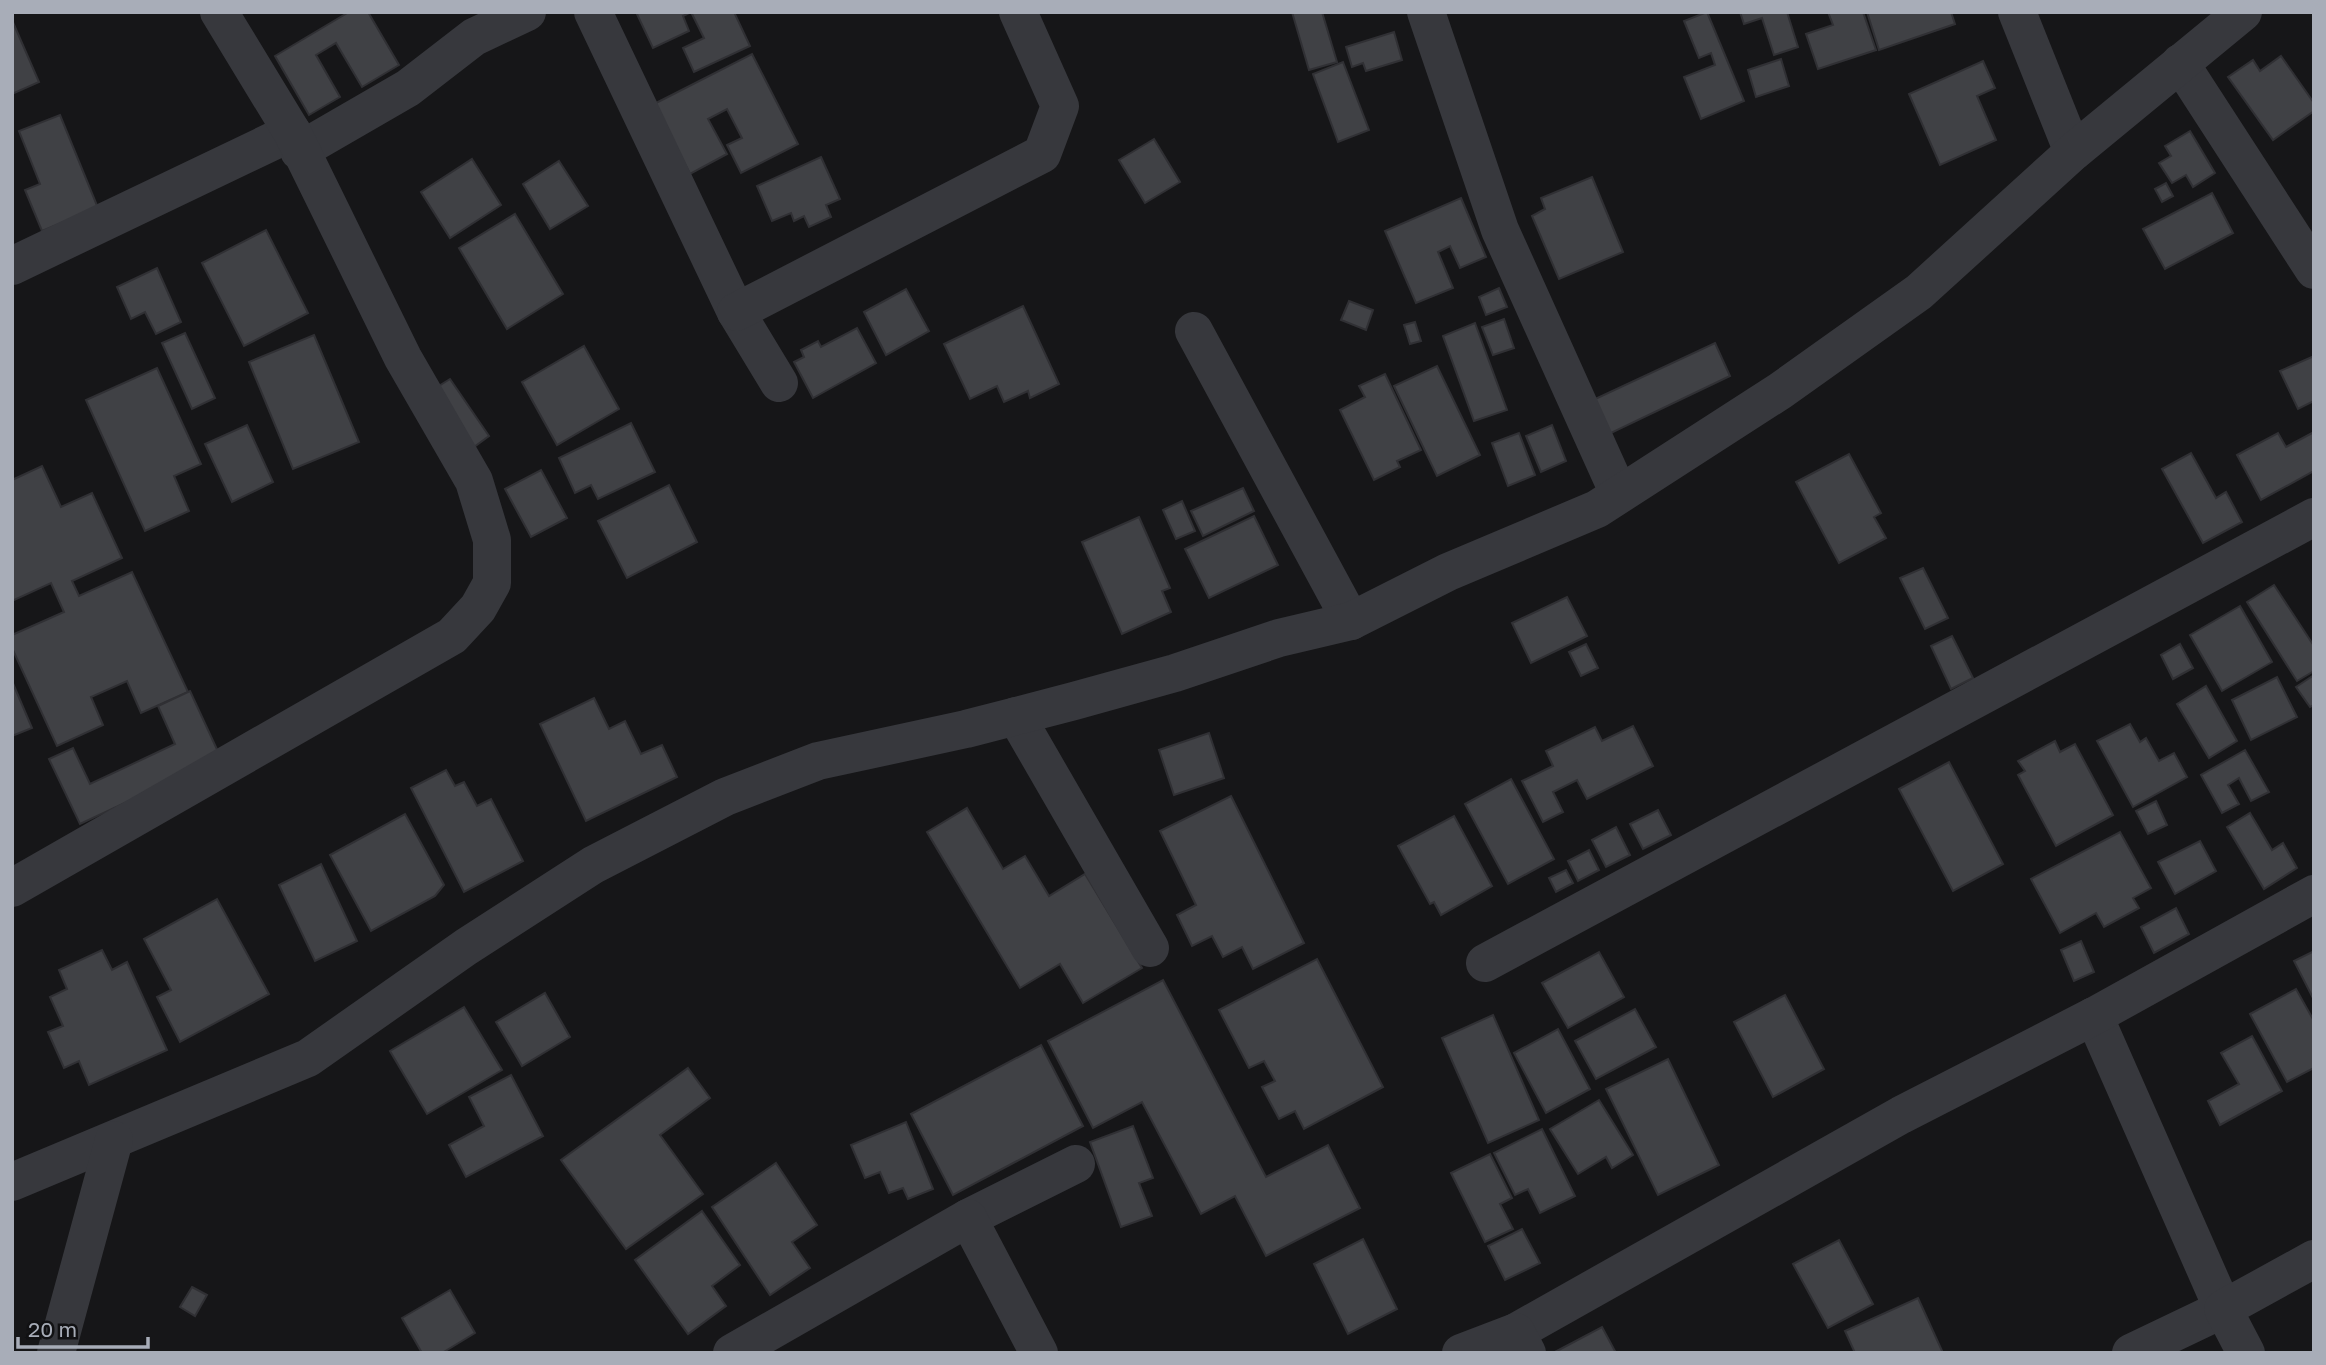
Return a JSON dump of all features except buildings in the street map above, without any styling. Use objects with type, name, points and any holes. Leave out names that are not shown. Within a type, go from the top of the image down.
[{"type":"street","points":[[12,888],[452,636],[478,608],[492,583],[492,540],[474,481],[403,358],[296,141],[219,12]]},
{"type":"street","points":[[12,266],[296,141],[408,88],[466,24],[527,12]]},
{"type":"street","points":[[593,12],[736,312],[779,383]]},
{"type":"street","points":[[736,312],[1042,154],[1060,106],[1018,12]]},
{"type":"street","points":[[1426,12],[1500,230],[1619,494]]},
{"type":"street","points":[[2017,12],[2073,152]]},
{"type":"street","points":[[16,1169],[114,1140],[307,1058],[466,947],[593,865],[725,797],[818,761],[1016,716],[1175,673],[1279,638],[1351,621],[1448,572],[1597,509],[1780,391],[1919,292],[2073,152],[2243,12]]},
{"type":"street","points":[[2180,63],[2314,270]]},
{"type":"street","points":[[1194,331],[1351,621]]},
{"type":"street","points":[[1485,963],[2314,517]]},
{"type":"street","points":[[1016,716],[1150,948]]},
{"type":"street","points":[[1461,1353],[1521,1342],[1900,1115],[2094,1016],[2314,894]]},
{"type":"street","points":[[2094,1016],[2222,1308],[2246,1353]]},
{"type":"street","points":[[56,1353],[114,1140]]},
{"type":"street","points":[[732,1353],[968,1218],[1076,1164]]},
{"type":"street","points":[[968,1218],[1039,1353]]},
{"type":"street","points":[[2131,1353],[2314,1259]]}]
